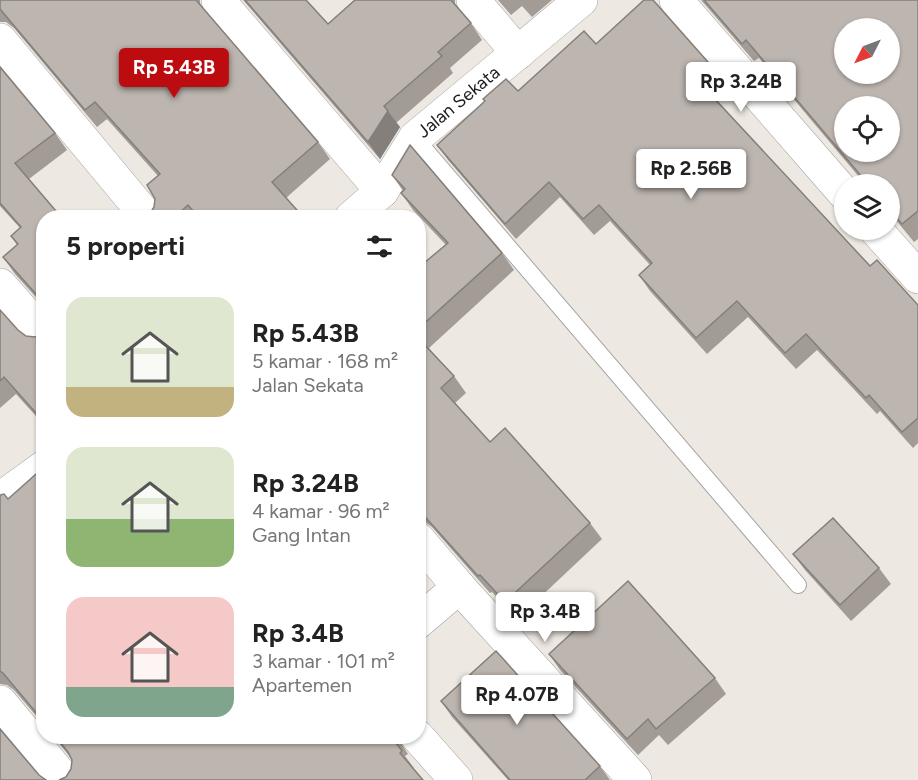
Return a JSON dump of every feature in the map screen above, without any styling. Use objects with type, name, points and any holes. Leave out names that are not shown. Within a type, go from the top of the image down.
[{"type":"street","points":[[218,0],[382,192]]},
{"type":"street","points":[[473,0],[518,53]]},
{"type":"street","name":"Jalan Sekata","points":[[361,210],[382,192],[415,138],[581,0]]},
{"type":"street","points":[[676,0],[834,182]]},
{"type":"street","points":[[0,40],[141,210]]},
{"type":"street","points":[[885,240],[918,277]]},
{"type":"street","points":[[0,285],[36,326]]},
{"type":"street","points":[[0,499],[36,473]]},
{"type":"street","points":[[426,548],[635,780]]},
{"type":"street","points":[[426,615],[459,586]]},
{"type":"street","points":[[0,702],[65,780]]},
{"type":"street","points":[[423,744],[446,776]]},
{"type":"lane","points":[[415,138],[798,585]]},
{"type":"building","points":[[0,0],[196,0],[318,142],[272,182],[297,210],[192,210],[188,205],[183,210],[152,210],[155,199],[147,185],[160,174],[95,102],[85,110],[0,9]]},
{"type":"building","points":[[245,0],[306,0],[328,24],[355,0],[451,0],[471,23],[438,52],[442,56],[384,106],[388,111],[368,142]]},
{"type":"building","points":[[644,0],[653,0],[715,70],[700,83],[834,227],[834,240],[846,240],[870,266],[877,260],[918,305],[918,418],[902,432],[869,395],[866,398],[806,334],[785,353],[737,301],[696,338],[639,275],[652,263],[599,205],[583,219],[549,182],[505,224],[437,145],[506,79],[518,91],[584,31],[596,44]]},
{"type":"building","points":[[704,0],[918,0],[918,211],[902,224],[900,222],[900,174],[860,174],[849,162],[900,162],[900,96],[834,96],[834,144],[746,40],[742,44]]},
{"type":"building","points":[[0,67],[55,133],[15,163],[55,210],[36,210],[36,294],[3,257],[18,244],[11,236],[21,227],[0,203]]},
{"type":"building","points":[[410,145],[502,253],[426,322],[426,261],[448,243],[426,220],[426,210],[417,210],[401,193],[405,189],[392,175]]},
{"type":"building","points":[[0,310],[26,336],[36,337],[36,413],[4,377],[0,381]]},
{"type":"building","points":[[426,346],[454,376],[441,388],[490,442],[505,428],[590,523],[505,602],[480,575],[478,576],[426,518]]},
{"type":"building","points":[[36,474],[36,712],[0,671],[0,495],[4,494],[8,499]]},
{"type":"building","points":[[833,518],[879,568],[840,605],[793,554]]},
{"type":"building","points":[[628,581],[715,678],[656,729],[648,719],[627,739],[549,654]]},
{"type":"building","points":[[496,651],[600,766],[585,780],[510,780],[441,701]]},
{"type":"building","points":[[0,729],[39,775],[46,780],[0,780]]},
{"type":"building","points":[[62,744],[397,744],[402,751],[400,753],[423,780],[59,780],[66,777],[71,769],[72,760]]}]
